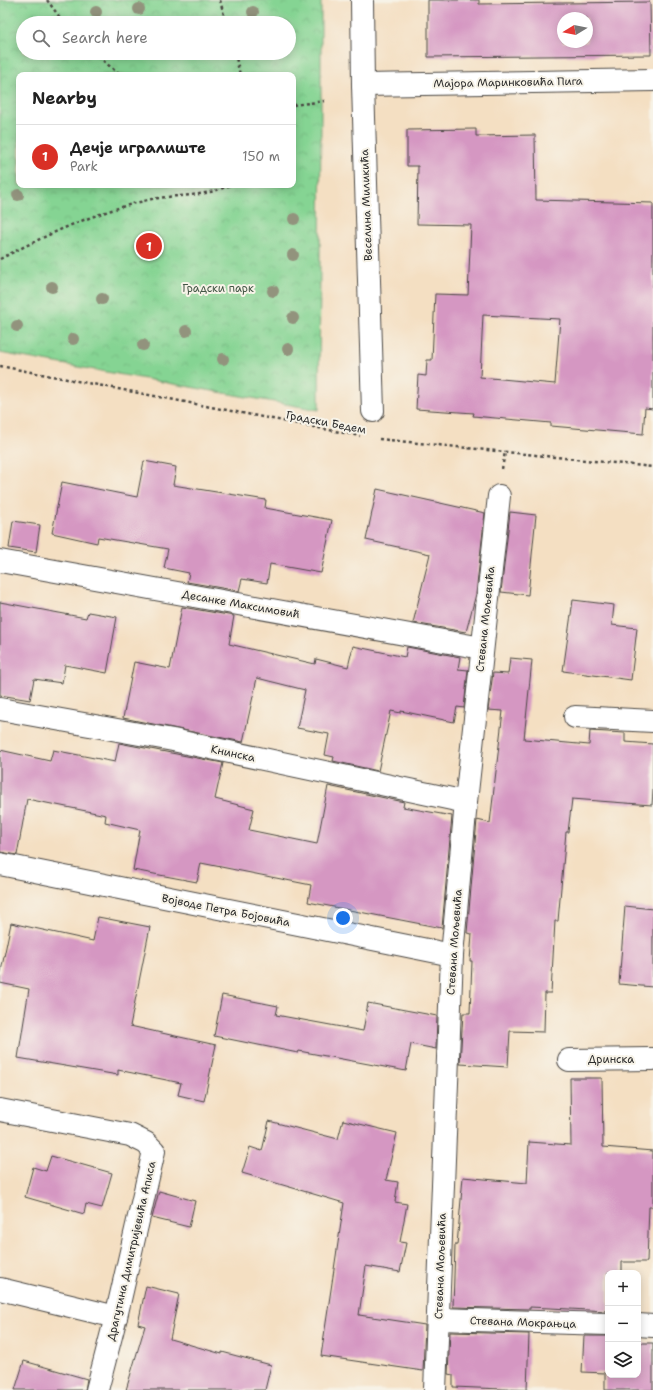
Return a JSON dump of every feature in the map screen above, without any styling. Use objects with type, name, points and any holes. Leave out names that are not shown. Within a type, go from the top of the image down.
[{"type":"street","name":"Веселина Миликића","points":[[362,0],[363,85],[373,411]]},
{"type":"street","name":"Мајора Маринковића Пига","points":[[363,85],[653,80]]},
{"type":"street","name":"Стевана Мољевића","points":[[435,1390],[452,955],[466,802],[499,496]]},
{"type":"street","name":"Десанке Максимовић","points":[[0,561],[482,648]]},
{"type":"street","name":"Книнска","points":[[0,709],[173,740],[466,802]]},
{"type":"street","points":[[575,717],[653,721]]},
{"type":"street","name":"Војводе Петра Бојовића","points":[[0,864],[452,955]]},
{"type":"street","name":"Дринска","points":[[568,1060],[653,1059]]},
{"type":"street","name":"Драгутина Димитријевића Аписа","points":[[0,1110],[130,1135],[146,1143],[154,1151],[116,1317],[97,1390]]},
{"type":"street","points":[[0,1289],[116,1317]]},
{"type":"street","name":"Стевана Мокрањца","points":[[438,1320],[605,1324]]},
{"type":"street","points":[[641,1325],[653,1326]]},
{"type":"path","points":[[47,0],[59,16]]},
{"type":"path","points":[[220,0],[224,16]]},
{"type":"path","points":[[102,60],[116,72]]},
{"type":"path","points":[[237,60],[239,72]]},
{"type":"path","points":[[296,105],[326,101]]},
{"type":"path","points":[[0,259],[82,220],[115,208],[146,200],[210,192],[222,188]]},
{"type":"path","name":"Градски Бедем","points":[[0,366],[362,437]]},
{"type":"path","name":"Градски Бедем","points":[[378,439],[653,467]]},
{"type":"green space","name":"Градски парк","points":[[0,0],[321,0],[319,410],[0,353]]},
{"type":"building","points":[[428,0],[479,0],[479,4],[650,2],[651,55],[428,57]]},
{"type":"building","points":[[476,129],[476,136],[535,135],[536,200],[653,203],[653,409],[645,408],[643,434],[551,426],[551,423],[473,416],[474,413],[416,409],[418,375],[426,376],[427,360],[432,360],[435,294],[468,295],[471,225],[417,224],[418,166],[407,166],[407,130]],"holes":[[[483,315],[560,319],[555,384],[480,377]]]},
{"type":"building","points":[[144,461],[176,467],[173,485],[266,500],[265,508],[332,520],[321,573],[270,564],[267,583],[242,579],[239,591],[187,582],[189,573],[164,568],[168,549],[98,537],[97,543],[52,533],[62,482],[137,497]]},
{"type":"building","points":[[377,489],[485,513],[476,594],[466,632],[413,623],[430,554],[366,540]]},
{"type":"building","points":[[510,512],[536,515],[528,595],[501,592]]},
{"type":"building","points":[[13,521],[40,525],[36,552],[9,548]]},
{"type":"building","points":[[573,600],[614,605],[612,625],[637,628],[631,680],[563,671]]},
{"type":"building","points":[[0,602],[86,618],[88,612],[117,617],[107,673],[65,665],[62,683],[34,679],[30,700],[0,695]]},
{"type":"building","points":[[182,607],[234,616],[229,644],[315,664],[316,659],[348,667],[353,646],[405,657],[407,647],[460,657],[458,669],[468,670],[464,708],[457,707],[454,722],[401,711],[401,713],[391,711],[378,771],[333,761],[334,757],[325,755],[329,734],[297,728],[305,690],[257,678],[243,742],[123,718],[134,662],[170,669]]},
{"type":"building","points":[[510,658],[532,660],[524,739],[589,745],[590,731],[625,733],[625,742],[653,744],[652,805],[572,799],[568,832],[566,832],[558,921],[555,921],[551,993],[545,993],[544,1032],[510,1031],[508,1067],[460,1064],[463,1013],[470,1013],[472,961],[470,961],[472,934],[467,933],[477,820],[490,823],[503,711],[488,710],[493,673],[508,674]]},
{"type":"building","points":[[119,743],[223,763],[215,799],[254,809],[249,830],[317,844],[328,786],[404,802],[403,807],[452,816],[442,928],[308,902],[311,885],[201,863],[197,882],[133,870],[140,830],[105,822],[106,815],[27,799],[17,855],[0,852],[0,750],[50,761],[53,750],[115,762]]},
{"type":"building","points":[[625,906],[653,909],[653,987],[619,984]]},
{"type":"building","points":[[98,917],[150,927],[130,1026],[216,1045],[204,1101],[178,1095],[181,1083],[118,1070],[118,1075],[18,1058],[29,989],[0,983],[0,976],[11,923],[93,941]]},
{"type":"building","points":[[222,995],[278,1006],[276,1015],[363,1031],[368,1003],[437,1016],[436,1049],[411,1044],[406,1071],[299,1051],[298,1053],[214,1036]]},
{"type":"building","points":[[570,1078],[602,1078],[603,1147],[653,1151],[653,1207],[649,1207],[647,1262],[622,1262],[622,1270],[605,1270],[605,1311],[530,1307],[530,1309],[453,1307],[455,1245],[457,1245],[463,1177],[527,1183],[529,1142],[571,1145]]},
{"type":"building","points":[[343,1120],[397,1133],[386,1180],[398,1182],[395,1202],[407,1204],[400,1242],[406,1243],[400,1272],[366,1266],[359,1315],[425,1325],[423,1371],[321,1356],[344,1203],[242,1173],[250,1147],[262,1151],[269,1121],[338,1139]]},
{"type":"building","points":[[51,1156],[112,1173],[102,1208],[86,1204],[84,1214],[25,1197],[33,1167],[46,1171]]},
{"type":"building","points":[[159,1191],[195,1201],[189,1227],[152,1218]]},
{"type":"building","points":[[146,1286],[179,1294],[170,1339],[222,1354],[222,1352],[271,1365],[265,1390],[126,1390],[145,1326],[138,1324]]},
{"type":"building","points":[[450,1332],[529,1334],[527,1390],[453,1387],[453,1375],[448,1374]]},
{"type":"building","points":[[584,1336],[605,1336],[605,1373],[582,1372]]},
{"type":"building","points":[[641,1343],[653,1343],[653,1390],[605,1390],[605,1378],[641,1378]]},
{"type":"building","points":[[24,1361],[87,1379],[85,1390],[15,1390]]},
{"type":"place","name":"Дечје игралиште","points":[[149,246]]}]
